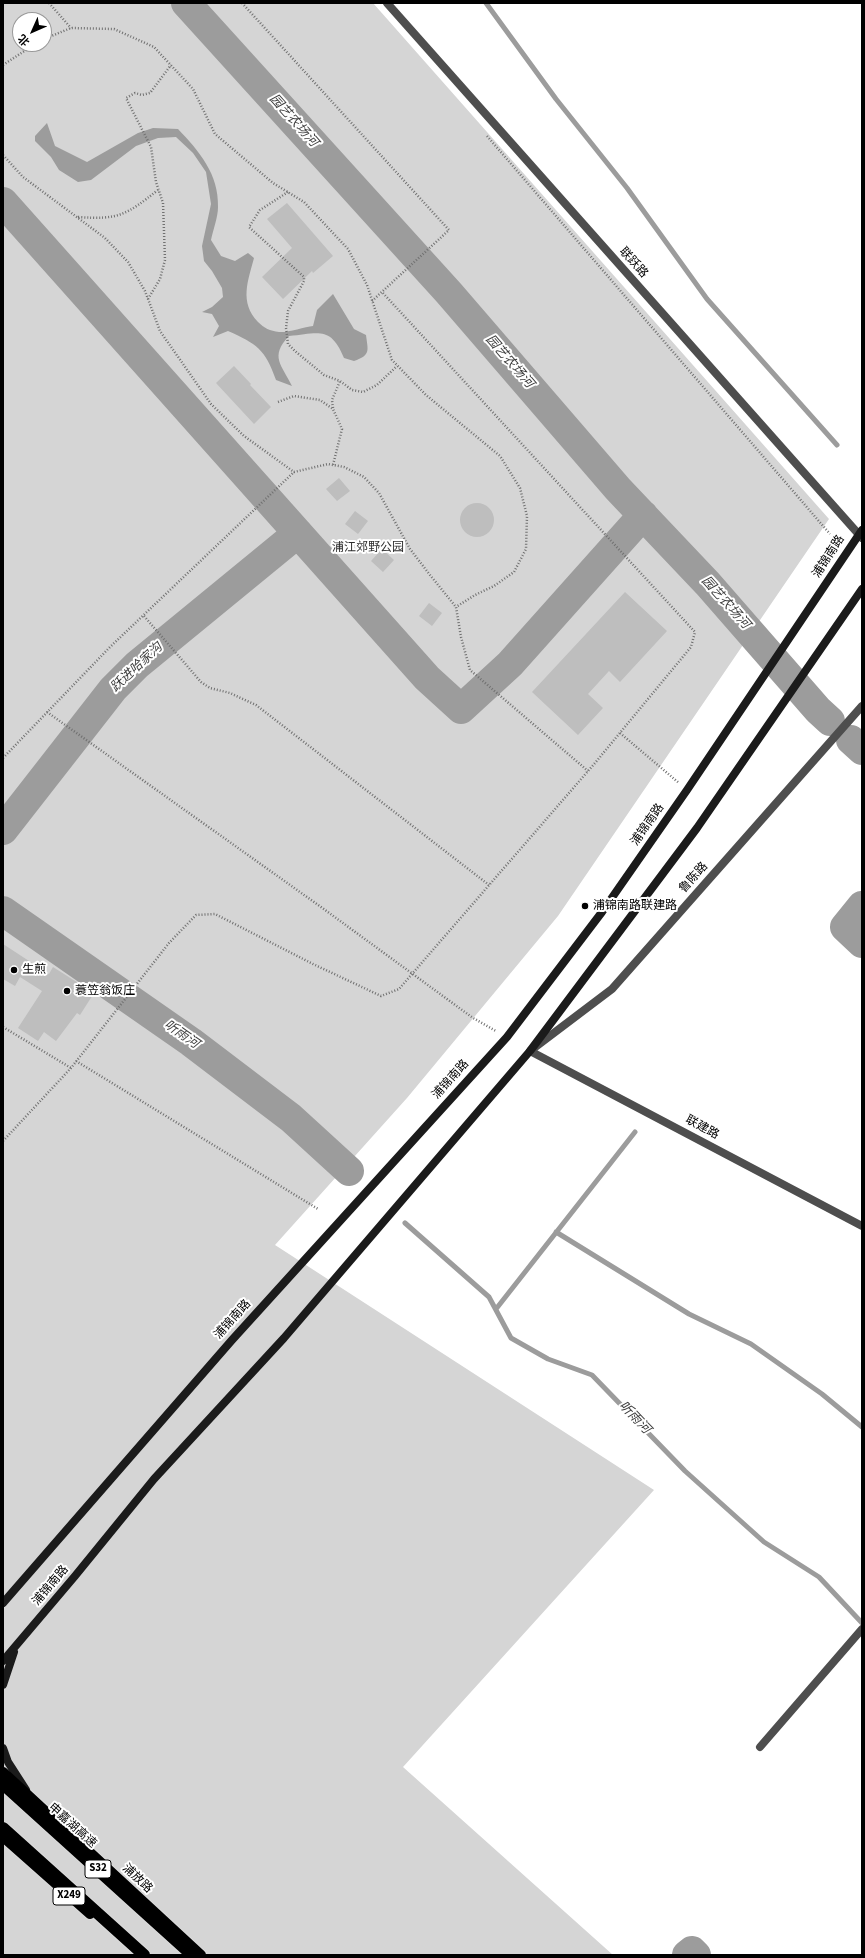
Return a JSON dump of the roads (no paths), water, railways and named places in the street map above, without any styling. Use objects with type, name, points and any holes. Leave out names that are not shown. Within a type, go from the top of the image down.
[{"type":"highway","name":"申嘉湖高速","points":[[3,1784],[192,1955]]},
{"type":"highway","name":"S32","points":[[3,1828],[144,1955]]},
{"type":"main road","name":"浦锦南路","points":[[3,1603],[232,1340],[507,1037],[602,912],[861,534]]},
{"type":"main road","name":"浦锦南路","points":[[3,1660],[75,1576],[154,1479],[284,1338],[530,1051],[697,828],[862,589]]},
{"type":"main road","points":[[3,1685],[18,1643]]},
{"type":"main road","points":[[3,1748],[8,1762],[33,1801]]},
{"type":"main road","name":"浦放路","points":[[3,1772],[200,1955]]},
{"type":"main road","name":"X249","points":[[3,1837],[136,1955]]},
{"type":"street","name":"联跃路","points":[[387,3],[861,534]]},
{"type":"street","name":"鲁陈路","points":[[530,1051],[612,989],[862,706]]},
{"type":"street","name":"联建路","points":[[530,1051],[862,1226]]},
{"type":"street","points":[[760,1747],[862,1629]]},
{"type":"waterway","name":"园艺农场河","points":[[186,3],[449,293],[618,489],[708,584],[818,710],[830,721]]},
{"type":"waterway","points":[[486,3],[556,99],[627,188],[707,299],[837,445]]},
{"type":"waterway","points":[[3,202],[427,678],[461,709],[510,664],[643,515]]},
{"type":"waterway","name":"跃进哈家沟","points":[[3,830],[113,689],[137,665],[298,533]]},
{"type":"waterway","name":"园艺农场河","points":[[851,740],[862,750]]},
{"type":"waterway","name":"园艺农场河","points":[[862,906],[845,927],[862,943]]},
{"type":"waterway","name":"听雨河","points":[[3,911],[191,1042],[291,1118],[349,1171]]},
{"type":"waterway","points":[[496,1309],[635,1132]]},
{"type":"waterway","name":"听雨河","points":[[405,1223],[489,1297],[511,1338],[548,1359],[592,1375],[685,1471],[764,1542],[819,1577],[862,1623]]},
{"type":"waterway","points":[[556,1232],[689,1314],[751,1344],[822,1394],[862,1427]]},
{"type":"waterway","points":[[687,1955],[692,1951],[696,1955]]},
{"type":"place","name":"浦锦南路联建路","points":[[585,906]]},
{"type":"place","name":"生煎","points":[[14,970]]},
{"type":"place","name":"蓑笠翁饭庄","points":[[67,991]]},
{"type":"park label","name":"浦江郊野公园","points":[[368,548]]}]
